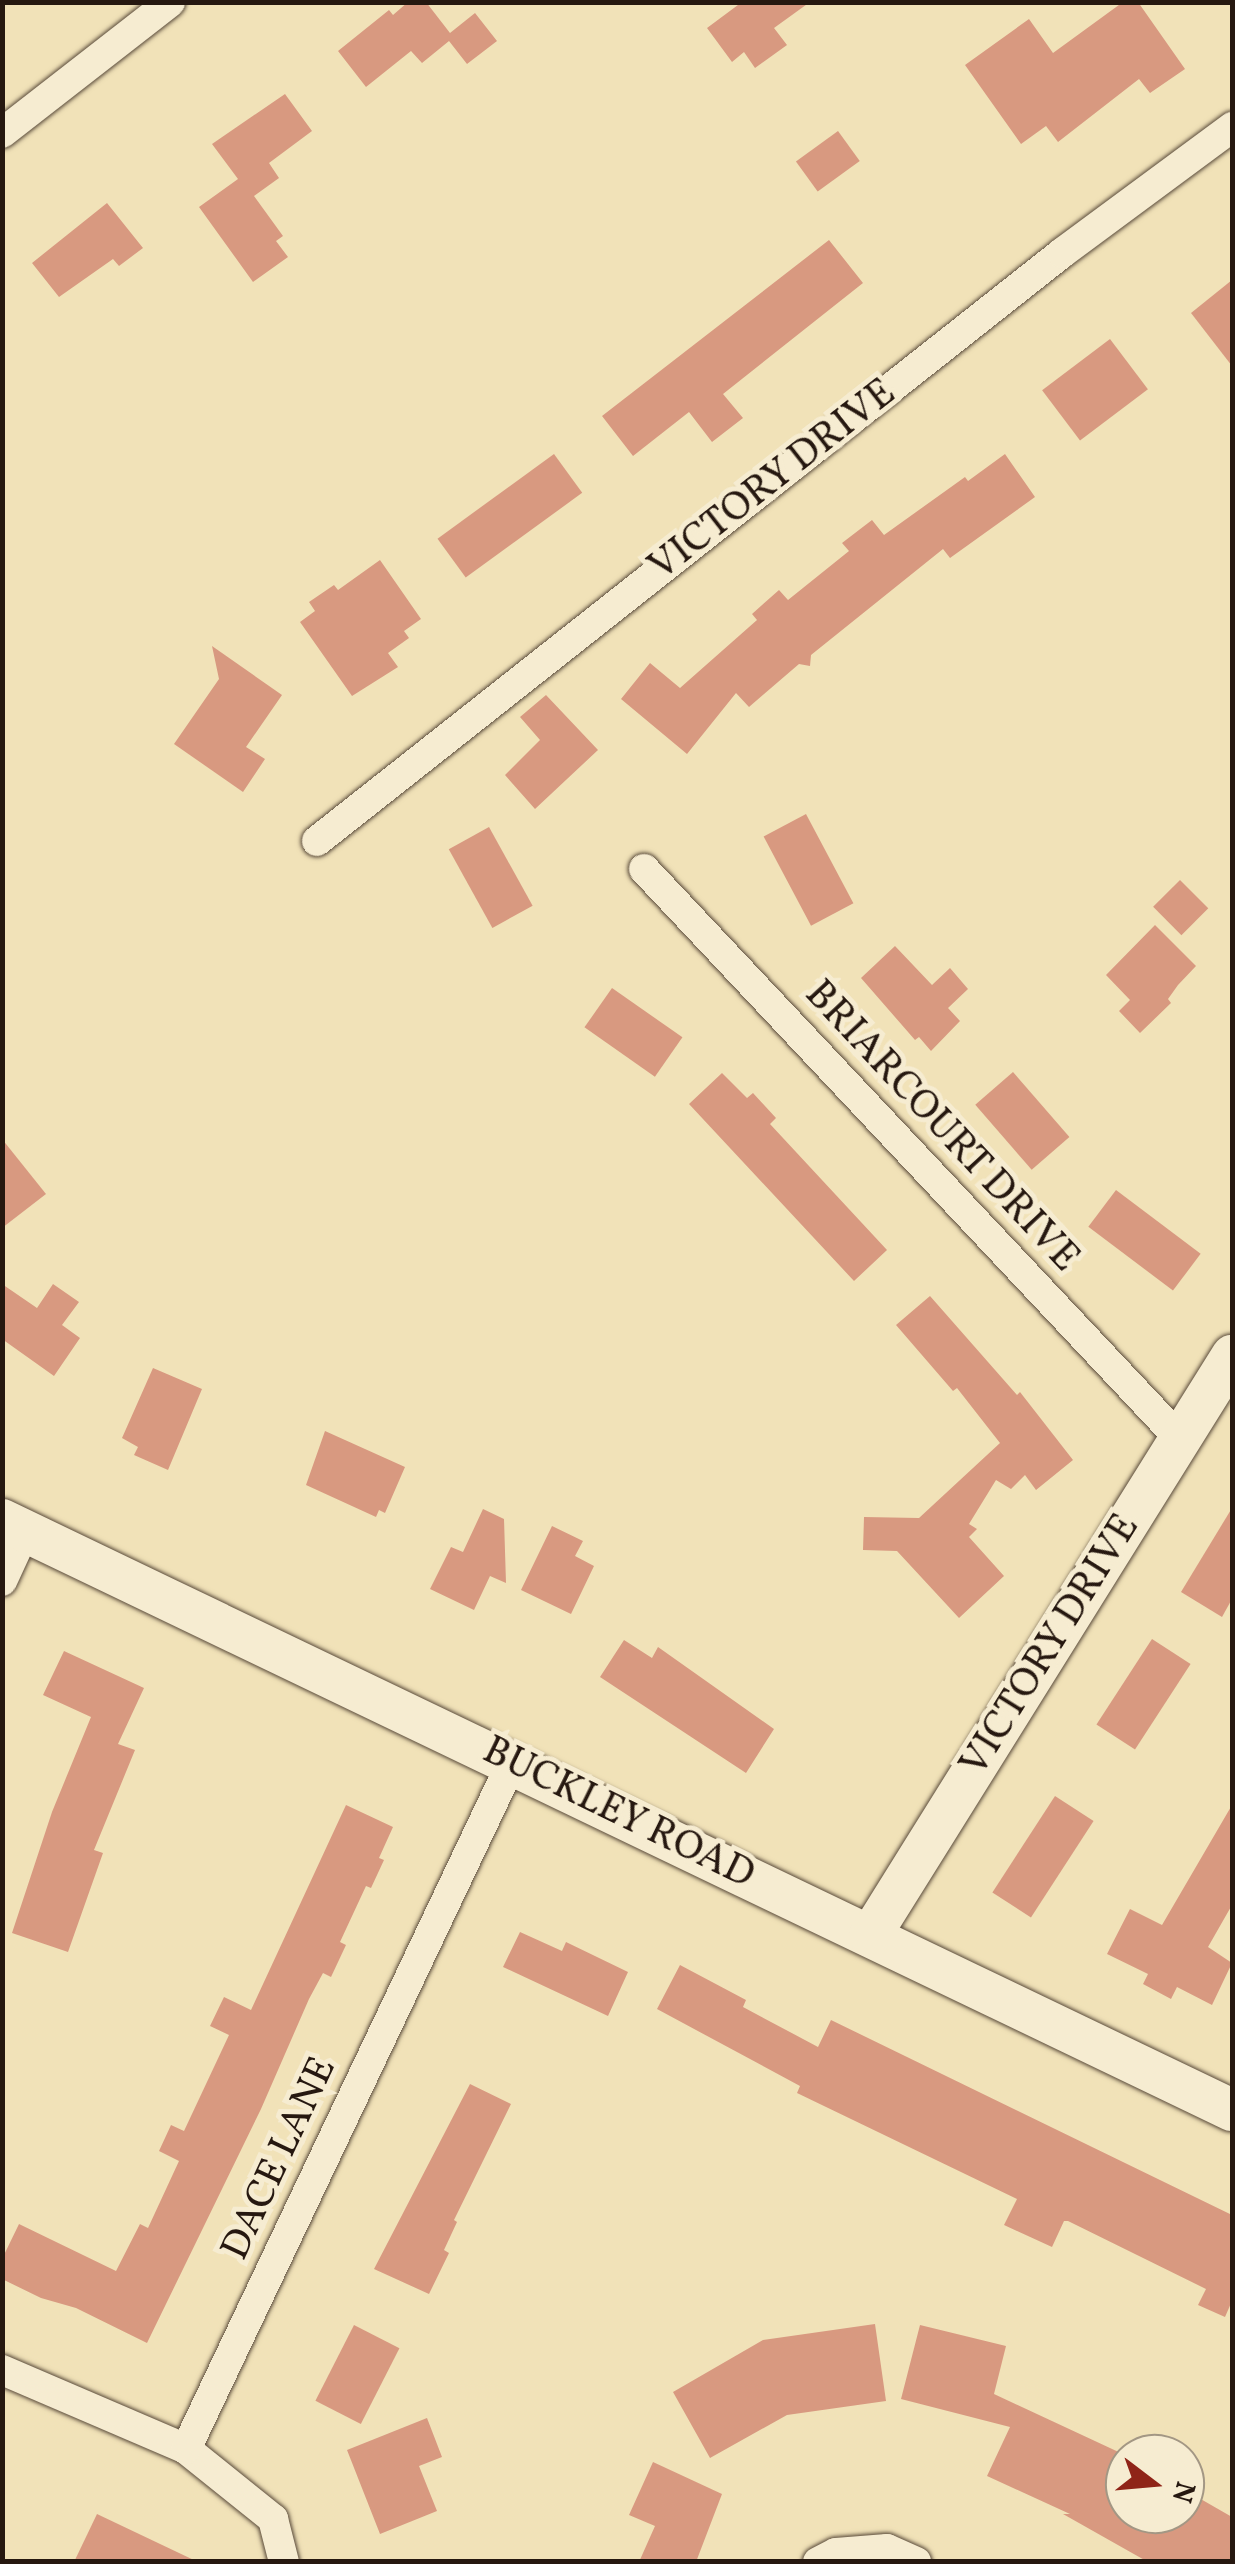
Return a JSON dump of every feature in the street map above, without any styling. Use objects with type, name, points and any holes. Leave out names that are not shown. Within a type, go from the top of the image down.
[{"type":"street","points":[[2,132],[170,2]]},
{"type":"street","name":"VICTORY DRIVE","points":[[317,842],[1062,252],[1232,127]]},
{"type":"street","name":"BRIARCOURT DRIVE","points":[[644,869],[1180,1439]]},
{"type":"street","name":"VICTORY DRIVE","points":[[870,1936],[1232,1356]]},
{"type":"street","points":[[2,1581],[14,1526]]},
{"type":"street","name":"BUCKLEY ROAD","points":[[14,1526],[1232,2110]]},
{"type":"street","name":"DACE LANE","points":[[186,2449],[512,1762]]},
{"type":"street","points":[[2,2370],[186,2449],[273,2520],[284,2562]]},
{"type":"street","points":[[818,2562],[836,2553],[887,2548],[916,2562]]},
{"type":"building","points":[[408,2],[426,2],[450,33],[475,13],[497,41],[467,64],[449,41],[422,63],[411,51],[366,87],[338,51],[389,10],[393,15]]},
{"type":"building","points":[[742,2],[810,2],[774,28],[787,45],[755,68],[744,52],[732,62],[707,28]]},
{"type":"building","points":[[1123,2],[1138,2],[1185,69],[1150,93],[1139,79],[1058,142],[1046,126],[1021,144],[965,65],[1029,19],[1053,53]]},
{"type":"building","points":[[285,94],[312,131],[269,163],[279,178],[254,196],[283,236],[276,241],[288,257],[253,282],[199,207],[238,179],[212,144]]},
{"type":"building","points":[[838,131],[860,161],[818,191],[796,162]]},
{"type":"building","points":[[107,203],[143,248],[119,266],[113,259],[59,297],[32,263]]},
{"type":"building","points":[[829,240],[863,283],[723,394],[743,418],[712,442],[689,412],[633,456],[602,416]]},
{"type":"building","points":[[1232,280],[1232,366],[1191,313]]},
{"type":"building","points":[[1110,339],[1148,389],[1080,440],[1042,390]]},
{"type":"building","points":[[554,454],[582,493],[466,577],[438,539]]},
{"type":"building","points":[[1005,454],[1035,497],[950,558],[943,549],[811,655],[810,666],[799,664],[749,707],[736,693],[687,754],[621,699],[650,663],[680,688],[757,620],[752,614],[779,590],[788,600],[849,551],[842,543],[872,520],[884,535],[965,477],[968,481]]},
{"type":"building","points":[[380,560],[421,619],[404,631],[409,638],[388,653],[398,667],[352,696],[300,622],[315,611],[309,602],[334,585],[338,590]]},
{"type":"building","points":[[212,646],[282,695],[246,747],[265,759],[243,792],[174,744],[219,679]]},
{"type":"building","points":[[546,695],[598,750],[535,809],[505,775],[540,740],[520,717]]},
{"type":"building","points":[[806,814],[853,903],[811,926],[764,837]]},
{"type":"building","points":[[489,827],[533,906],[492,928],[449,849]]},
{"type":"building","points":[[1180,880],[1208,908],[1181,935],[1153,907]]},
{"type":"building","points":[[1155,925],[1196,966],[1168,999],[1171,1003],[1140,1033],[1119,1011],[1130,1000],[1106,975]]},
{"type":"building","points":[[895,946],[932,985],[950,968],[968,989],[948,1008],[960,1021],[931,1051],[919,1037],[915,1040],[861,978]]},
{"type":"building","points":[[612,988],[682,1037],[655,1077],[584,1027]]},
{"type":"building","points":[[1013,1072],[1069,1137],[1032,1170],[975,1105]]},
{"type":"building","points":[[722,1073],[747,1098],[753,1093],[776,1118],[770,1124],[887,1250],[854,1281],[689,1104]]},
{"type":"building","points":[[2,1139],[46,1194],[2,1228]]},
{"type":"building","points":[[1116,1190],[1201,1254],[1173,1291],[1088,1227]]},
{"type":"building","points":[[2,1284],[37,1308],[53,1284],[79,1302],[62,1325],[80,1338],[54,1376],[2,1339]]},
{"type":"building","points":[[930,1296],[1017,1395],[1020,1392],[1073,1460],[1036,1490],[1025,1475],[1011,1489],[996,1480],[969,1524],[977,1529],[969,1537],[1004,1576],[959,1618],[897,1551],[863,1550],[864,1517],[919,1518],[1000,1443],[957,1388],[953,1391],[896,1325]]},
{"type":"building","points":[[153,1368],[202,1389],[168,1470],[134,1455],[138,1447],[122,1438]]},
{"type":"building","points":[[325,1431],[405,1467],[385,1513],[379,1510],[376,1517],[306,1485]]},
{"type":"building","points":[[1232,1508],[1232,1599],[1222,1617],[1181,1592]]},
{"type":"building","points":[[483,1509],[504,1519],[506,1583],[490,1576],[474,1610],[430,1589],[451,1547],[463,1552]]},
{"type":"building","points":[[552,1526],[583,1541],[575,1556],[594,1566],[571,1614],[521,1590]]},
{"type":"building","points":[[1152,1639],[1191,1664],[1135,1750],[1096,1725]]},
{"type":"building","points":[[624,1640],[652,1658],[658,1647],[774,1729],[746,1773],[600,1677]]},
{"type":"building","points":[[64,1651],[144,1688],[118,1744],[135,1750],[94,1850],[103,1853],[68,1952],[12,1933],[52,1812],[91,1717],[43,1695]]},
{"type":"building","points":[[1055,1796],[1094,1821],[1031,1918],[992,1892]]},
{"type":"building","points":[[346,1805],[393,1827],[379,1858],[384,1860],[371,1888],[366,1886],[340,1942],[346,1945],[331,1977],[323,1973],[309,1999],[261,2109],[147,2343],[76,2308],[41,2298],[2,2279],[2,2259],[19,2224],[116,2271],[140,2224],[148,2228],[179,2161],[159,2151],[171,2125],[184,2131],[229,2035],[210,2026],[224,1997],[251,2010]]},
{"type":"building","points":[[1232,1805],[1232,1905],[1208,1947],[1232,1963],[1212,2005],[1177,1987],[1171,1999],[1143,1984],[1148,1974],[1107,1954],[1130,1909],[1162,1925]]},
{"type":"building","points":[[520,1932],[562,1951],[566,1942],[628,1972],[608,2016],[503,1967]]},
{"type":"building","points":[[680,1965],[746,2000],[743,2007],[818,2047],[831,2020],[1232,2215],[1232,2301],[1225,2317],[1198,2305],[1206,2289],[1068,2221],[1064,2221],[1052,2247],[1004,2225],[1017,2199],[797,2093],[800,2086],[657,2009]]},
{"type":"building","points":[[470,2084],[511,2104],[454,2220],[457,2222],[444,2250],[449,2253],[429,2294],[374,2269]]},
{"type":"building","points":[[875,2324],[886,2401],[787,2415],[710,2458],[673,2392],[763,2340]]},
{"type":"building","points":[[354,2325],[399,2348],[361,2424],[315,2401]]},
{"type":"building","points":[[920,2325],[1006,2346],[994,2394],[1105,2446],[1105,2534],[1205,2534],[1205,2501],[1232,2517],[1232,2562],[1148,2562],[1063,2514],[1070,2514],[987,2476],[1010,2427],[901,2399]]},
{"type":"building","points":[[427,2418],[442,2457],[419,2466],[437,2511],[380,2534],[347,2450]]},
{"type":"building","points":[[653,2462],[722,2494],[696,2562],[639,2562],[655,2526],[629,2515]]},
{"type":"building","points":[[97,2514],[198,2562],[74,2562]]}]
